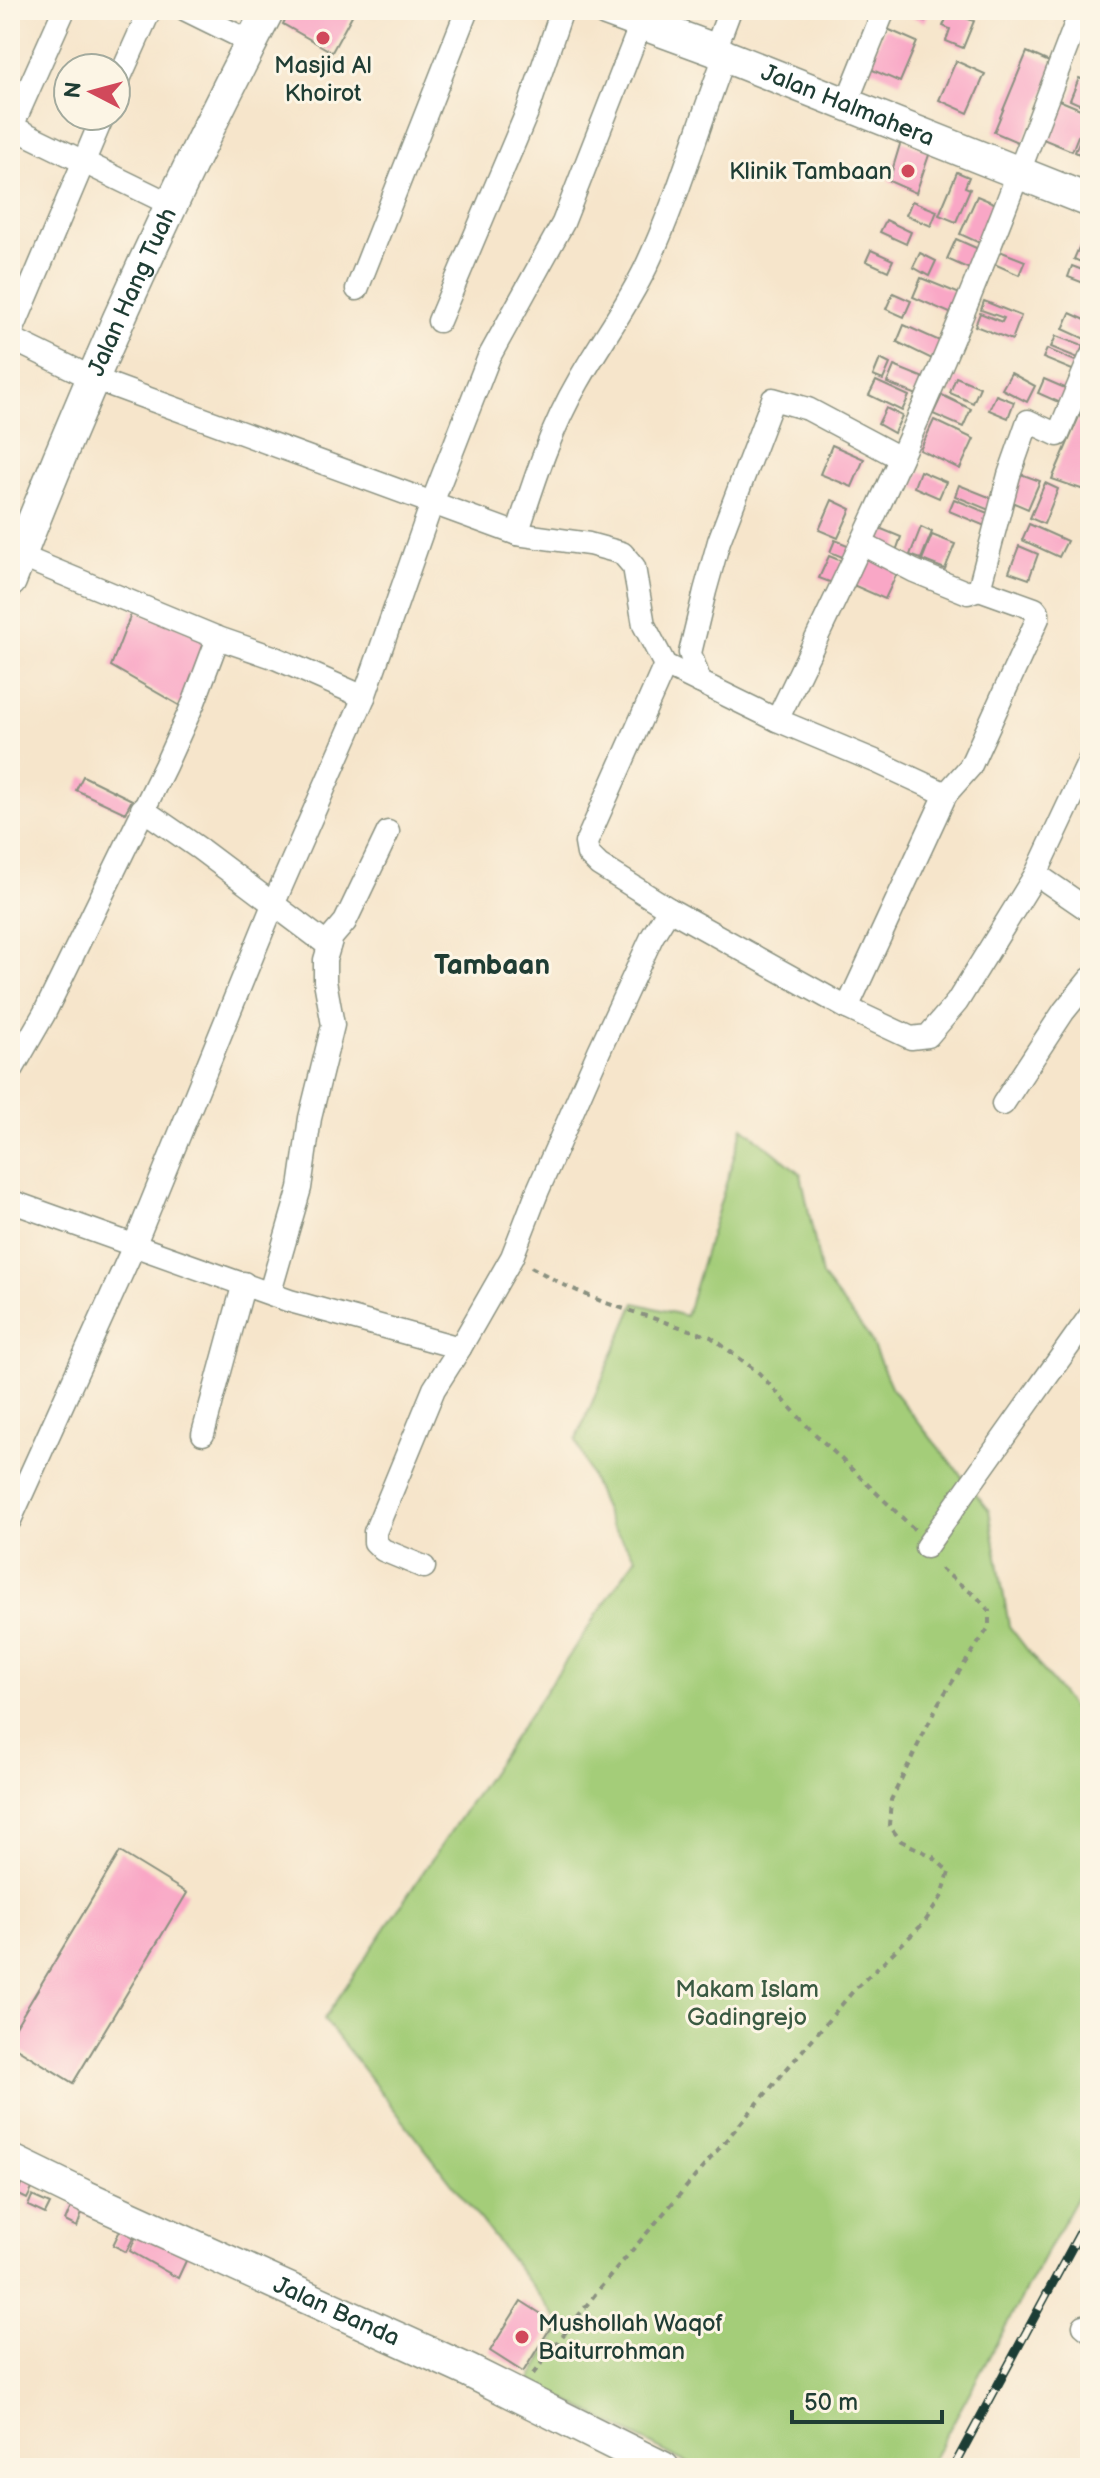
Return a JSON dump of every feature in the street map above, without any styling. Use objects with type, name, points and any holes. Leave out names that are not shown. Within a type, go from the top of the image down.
[{"type":"street","points":[[64,10],[11,128],[172,205]]},
{"type":"street","points":[[131,52],[150,10]]},
{"type":"street","points":[[186,10],[251,42]]},
{"type":"street","name":"Jalan Hang Tuah","points":[[15,568],[92,378],[172,205],[268,10]]},
{"type":"street","points":[[357,289],[467,10]]},
{"type":"street","points":[[439,321],[528,110],[562,10]]},
{"type":"street","name":"Jalan Halmahera","points":[[606,10],[644,16],[720,53],[1090,201]]},
{"type":"street","points":[[517,534],[549,440],[578,382],[626,307],[671,210],[720,53],[730,10]]},
{"type":"street","points":[[846,104],[884,10]]},
{"type":"street","points":[[777,720],[862,544],[955,332],[1081,10]]},
{"type":"street","points":[[10,1520],[134,1246],[273,905],[364,697],[432,503],[489,357],[563,223],[644,16]]},
{"type":"street","points":[[96,132],[10,337],[92,378],[517,534],[589,544],[622,553],[634,567],[644,625],[665,665],[777,720],[946,794]]},
{"type":"street","points":[[979,589],[1009,475],[1028,421],[1058,435],[1090,358]]},
{"type":"street","points":[[700,682],[690,653],[705,591],[719,541],[773,399],[808,409],[900,458]]},
{"type":"street","points":[[847,1008],[946,794],[970,767],[1038,618],[1035,609],[979,589],[968,593],[914,571],[862,544]]},
{"type":"street","points":[[15,568],[273,657],[364,697]]},
{"type":"street","points":[[10,1073],[44,1014],[194,702],[218,638]]},
{"type":"street","points":[[665,665],[586,843],[588,854],[599,865],[669,909],[847,1008],[911,1038],[928,1036],[957,1002],[1036,874],[1090,759]]},
{"type":"street","points":[[142,809],[329,946]]},
{"type":"street","points":[[270,1292],[300,1188],[310,1118],[333,1025],[325,981],[325,960],[335,932],[345,922],[388,832]]},
{"type":"street","points":[[1036,874],[1090,911]]},
{"type":"street","points":[[424,1567],[383,1550],[375,1542],[375,1532],[434,1389],[512,1257],[599,1051],[652,937],[669,909]]},
{"type":"street","points":[[1003,1104],[1064,1011],[1090,979]]},
{"type":"street","points":[[10,1201],[290,1301],[460,1348]]},
{"type":"street","points":[[203,1434],[244,1283]]},
{"type":"street","points":[[926,1547],[1090,1316]]},
{"type":"street","name":"Jalan Banda","points":[[10,2160],[517,2395],[663,2468]]},
{"type":"path","points":[[512,1257],[603,1302],[711,1337],[759,1373],[810,1429],[911,1525],[942,1570],[978,1598],[989,1611],[989,1627],[939,1702],[891,1800],[889,1825],[901,1841],[932,1856],[949,1872],[942,1896],[924,1923],[855,1989],[724,2142],[600,2288],[517,2395]]},
{"type":"green space","name":"Makam Islam Gadingrejo","points":[[743,1127],[801,1174],[822,1276],[869,1337],[893,1391],[989,1510],[1009,1626],[1090,1731],[1090,2173],[928,2468],[696,2468],[530,2381],[562,2325],[324,2019],[636,1557],[611,1526],[576,1440],[635,1303],[686,1316]]},
{"type":"building","name":"Masjid Al Khoirot","points":[[290,10],[355,10],[332,52],[283,24]]},
{"type":"building","points":[[902,10],[930,10],[925,22],[901,13]]},
{"type":"building","points":[[978,10],[996,10],[992,17]]},
{"type":"building","points":[[949,12],[974,21],[963,48],[946,41],[950,29],[943,26]]},
{"type":"building","points":[[885,28],[917,42],[900,82],[868,68]]},
{"type":"building","points":[[1090,42],[1090,70],[1085,67],[1088,59],[1083,57]]},
{"type":"building","points":[[1027,52],[1056,65],[1022,144],[994,132]]},
{"type":"building","points":[[956,61],[985,74],[968,113],[939,100]]},
{"type":"building","points":[[1079,78],[1090,83],[1090,109],[1070,100]]},
{"type":"building","points":[[1054,98],[1090,113],[1090,159],[1075,152],[1081,137],[1078,136],[1072,151],[1038,137]]},
{"type":"building","name":"Klinik Tambaan","points":[[901,141],[930,152],[916,193],[889,181]]},
{"type":"building","points":[[957,172],[969,177],[965,187],[970,189],[956,222],[939,215]]},
{"type":"building","points":[[977,196],[1001,206],[984,245],[960,234]]},
{"type":"building","points":[[912,201],[937,211],[931,226],[906,215]]},
{"type":"building","points":[[886,220],[911,232],[906,244],[880,232]]},
{"type":"building","points":[[1083,238],[1090,241],[1090,266],[1074,259]]},
{"type":"building","points":[[956,239],[983,251],[974,271],[947,259]]},
{"type":"building","points":[[871,250],[893,260],[888,271],[866,261]]},
{"type":"building","points":[[997,250],[1025,261],[1019,275],[992,263]]},
{"type":"building","points":[[920,253],[936,261],[929,276],[913,267]]},
{"type":"building","points":[[1072,266],[1090,273],[1089,285],[1068,277]]},
{"type":"building","points":[[921,278],[960,294],[952,314],[913,297]]},
{"type":"building","points":[[893,293],[911,301],[904,317],[886,309]]},
{"type":"building","points":[[984,301],[1021,316],[1012,340],[975,326],[980,313],[1002,322],[1004,318],[981,310]]},
{"type":"building","points":[[1070,313],[1090,322],[1087,340],[1063,329]]},
{"type":"building","points":[[904,325],[942,342],[934,360],[897,342]]},
{"type":"building","points":[[1056,336],[1083,346],[1078,358],[1051,347]]},
{"type":"building","points":[[1047,349],[1080,363],[1077,372],[1043,358]]},
{"type":"building","points":[[880,359],[890,364],[883,380],[873,376]]},
{"type":"building","points":[[894,366],[924,378],[917,395],[887,383]]},
{"type":"building","points":[[1011,373],[1035,386],[1027,402],[1002,389]]},
{"type":"building","points":[[956,377],[980,387],[973,403],[950,393]]},
{"type":"building","points":[[1044,379],[1072,391],[1065,405],[1038,393]]},
{"type":"building","points":[[876,381],[909,396],[902,411],[869,395]]},
{"type":"building","points":[[1090,391],[1090,492],[1052,479]]},
{"type":"building","points":[[942,395],[971,409],[963,427],[933,414]]},
{"type":"building","points":[[996,395],[1014,402],[1008,418],[989,410]]},
{"type":"building","points":[[886,408],[902,416],[894,433],[878,424]]},
{"type":"building","points":[[934,420],[974,439],[960,469],[920,450]]},
{"type":"building","points":[[832,445],[864,459],[852,487],[820,474]]},
{"type":"building","points":[[920,471],[946,482],[939,498],[914,487]]},
{"type":"building","points":[[1018,473],[1040,481],[1028,509],[1007,500]]},
{"type":"building","points":[[1045,483],[1058,489],[1044,524],[1030,518]]},
{"type":"building","points":[[959,485],[999,501],[994,512],[955,496]]},
{"type":"building","points":[[954,499],[990,514],[985,526],[949,511]]},
{"type":"building","points":[[832,500],[851,509],[838,538],[819,530]]},
{"type":"building","points":[[1029,524],[1067,541],[1059,557],[1022,540]]},
{"type":"building","points":[[921,527],[932,532],[921,559],[910,555]]},
{"type":"building","points":[[879,528],[901,537],[896,551],[874,542]]},
{"type":"building","points":[[932,535],[955,544],[945,569],[922,560]]},
{"type":"building","points":[[835,540],[855,548],[850,560],[830,552]]},
{"type":"building","points":[[1019,546],[1038,554],[1029,579],[1009,572]]},
{"type":"building","points":[[868,552],[900,567],[885,599],[853,585]]},
{"type":"building","points":[[829,556],[844,562],[835,584],[819,578]]},
{"type":"building","points":[[133,609],[212,639],[184,708],[111,666]]},
{"type":"building","points":[[83,776],[132,800],[125,813],[76,790]]},
{"type":"building","points":[[10,1730],[19,1737],[10,1750]]},
{"type":"building","points":[[120,1852],[187,1893],[73,2083],[10,2044],[10,2036]]},
{"type":"building","points":[[26,2174],[37,2179],[27,2199],[17,2194]]},
{"type":"building","points":[[76,2195],[114,2226],[82,2213],[77,2227],[65,2221]]},
{"type":"building","points":[[32,2196],[50,2204],[45,2214],[28,2206]]},
{"type":"building","points":[[126,2218],[140,2225],[126,2252],[113,2245]]},
{"type":"building","points":[[140,2226],[192,2248],[178,2278],[130,2251]]},
{"type":"building","name":"Mushollah Waqof Baiturrohman","points":[[521,2301],[554,2322],[523,2372],[490,2351]]},
{"type":"railway","points":[[953,2468],[1090,2214]]},
{"type":"place","name":"Masjid Al Khoirot","points":[[323,38]]},
{"type":"place","name":"Klinik Tambaan","points":[[908,171]]},
{"type":"place","name":"Mushollah Waqof Baiturrohman","points":[[522,2337]]},
{"type":"district","name":"Tambaan","points":[[492,965]]}]
